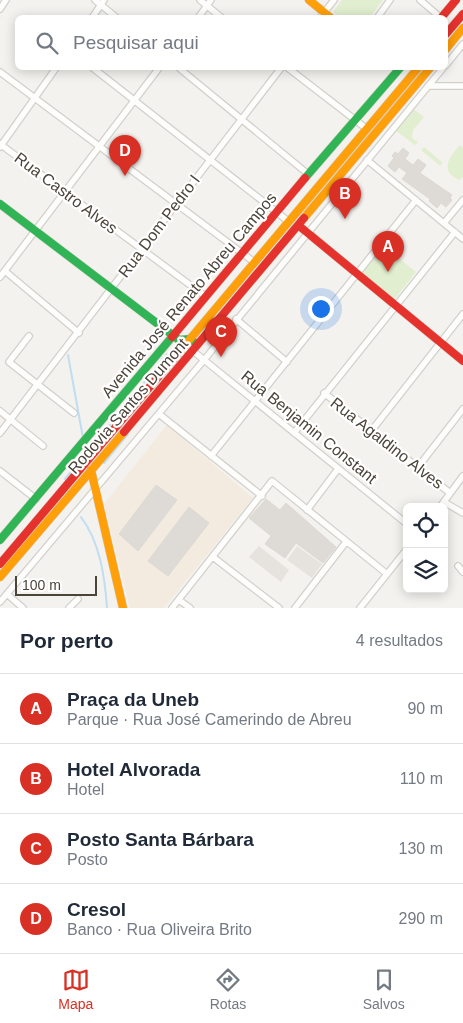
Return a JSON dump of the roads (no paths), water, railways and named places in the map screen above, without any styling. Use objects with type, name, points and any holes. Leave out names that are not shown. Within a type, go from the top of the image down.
[{"type":"main road","points":[[309,0],[324,15]]},
{"type":"main road","points":[[444,15],[456,0]]},
{"type":"main road","points":[[449,24],[463,14]]},
{"type":"main road","points":[[448,47],[462,30]]},
{"type":"main road","name":"Avenida José Renato Abreu Campos","points":[[1,538],[176,338],[205,296],[395,70]]},
{"type":"main road","points":[[398,70],[403,84],[410,91]]},
{"type":"main road","points":[[416,70],[420,79]]},
{"type":"main road","name":"Rodovia Santos Dumont","points":[[0,564],[416,70]]},
{"type":"main road","name":"Rodovia Santos Dumont","points":[[0,577],[188,358],[428,70]]},
{"type":"main road","points":[[0,204],[176,338],[190,339]]},
{"type":"main road","points":[[298,225],[463,361]]},
{"type":"main road","points":[[176,338],[180,351],[188,358]]},
{"type":"main road","name":"Rua Benjamin Constant","points":[[190,339],[196,348]]},
{"type":"main road","points":[[114,408],[125,417]]},
{"type":"main road","points":[[91,470],[123,608]]},
{"type":"street","points":[[0,9],[6,0]]},
{"type":"street","points":[[95,0],[103,2],[114,15]]},
{"type":"street","points":[[200,0],[218,15]]},
{"type":"street","points":[[200,15],[211,0]]},
{"type":"street","points":[[326,15],[334,0]]},
{"type":"street","points":[[379,15],[390,0]]},
{"type":"street","points":[[420,0],[438,15]]},
{"type":"street","points":[[94,15],[103,2]]},
{"type":"street","points":[[448,61],[463,44]]},
{"type":"street","points":[[0,145],[55,70]]},
{"type":"street","points":[[96,70],[288,221]]},
{"type":"street","points":[[0,277],[157,70]]},
{"type":"street","points":[[180,70],[308,174]]},
{"type":"street","name":"Rua Dom Pedro I","points":[[0,433],[279,70]]},
{"type":"street","points":[[291,70],[367,130]]},
{"type":"street","points":[[0,602],[204,360],[441,70]]},
{"type":"street","points":[[0,72],[254,262]]},
{"type":"street","points":[[420,79],[428,86],[463,86]]},
{"type":"street","points":[[410,91],[417,98]]},
{"type":"street","name":"Rua Castro Alves","points":[[0,145],[205,296]]},
{"type":"street","points":[[367,160],[463,239]]},
{"type":"street","points":[[332,185],[341,192]]},
{"type":"street","points":[[211,456],[416,200]]},
{"type":"street","points":[[444,223],[463,200]]},
{"type":"street","points":[[294,433],[324,393],[455,232]]},
{"type":"street","points":[[4,270],[78,333]]},
{"type":"street","points":[[372,430],[463,314]]},
{"type":"street","points":[[236,319],[287,362]]},
{"type":"street","points":[[29,336],[9,362],[74,413]]},
{"type":"street","name":"Rua Benjamin Constant","points":[[196,348],[204,360],[403,521]]},
{"type":"street","name":"Rua Agaldino Alves","points":[[324,393],[450,493]]},
{"type":"street","points":[[418,467],[463,409]]},
{"type":"street","points":[[0,411],[43,446]]},
{"type":"street","points":[[159,414],[262,496]]},
{"type":"street","points":[[307,510],[338,469]]},
{"type":"street","points":[[0,471],[36,499]]},
{"type":"street","points":[[443,503],[463,476]]},
{"type":"street","points":[[172,608],[272,481],[387,574]]},
{"type":"street","points":[[448,507],[463,513]]},
{"type":"street","points":[[295,608],[346,542]]},
{"type":"street","points":[[360,608],[403,554]]},
{"type":"street","points":[[213,557],[279,608]]},
{"type":"street","points":[[458,566],[463,572]]},
{"type":"street","points":[[7,594],[23,608]]},
{"type":"street","points":[[70,608],[78,598]]},
{"type":"street","points":[[179,600],[190,608]]},
{"type":"waterway","points":[[127,404],[167,354]]},
{"type":"waterway","points":[[68,355],[83,438]]},
{"type":"waterway","points":[[65,479],[110,425]]},
{"type":"waterway","points":[[104,463],[128,434]]},
{"type":"waterway","points":[[81,517],[97,549],[103,573],[107,608]]},
{"type":"place","name":"Cresol","points":[[125,176]]},
{"type":"place","name":"Hotel Alvorada","points":[[345,219]]},
{"type":"place","name":"Praça da Uneb","points":[[388,272]]},
{"type":"place","name":"Posto Santa Bárbara","points":[[221,357]]}]
